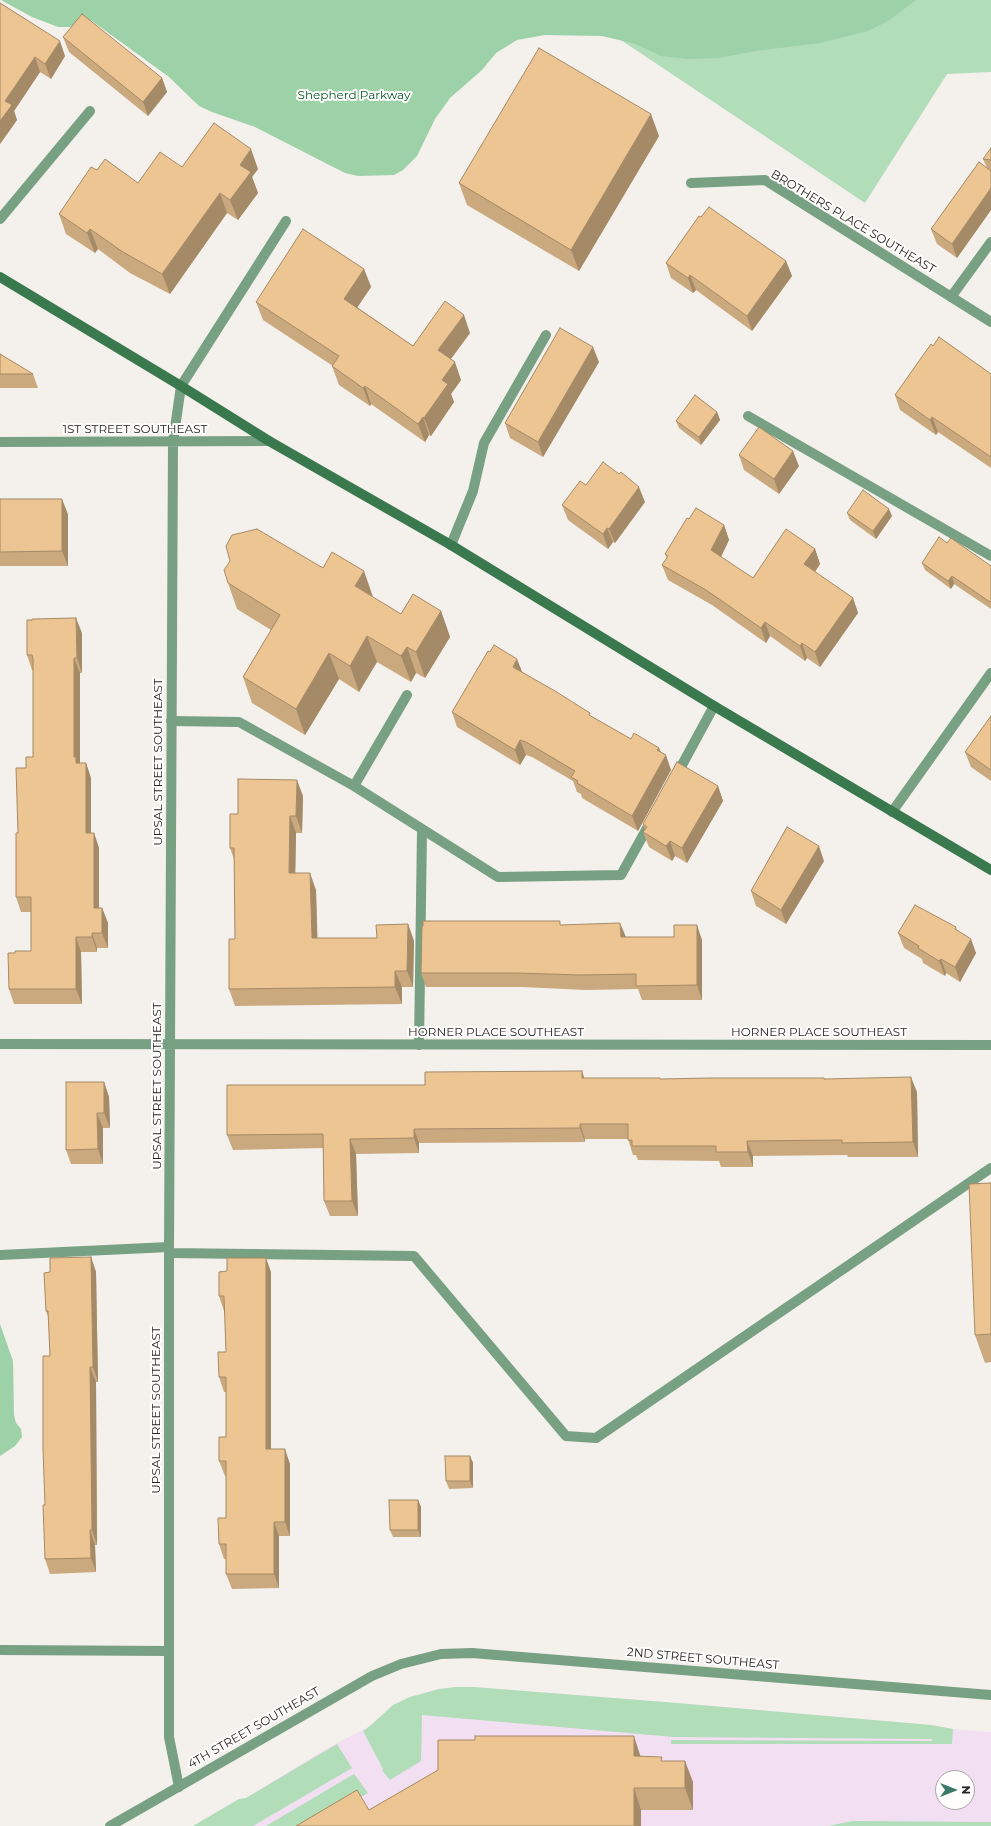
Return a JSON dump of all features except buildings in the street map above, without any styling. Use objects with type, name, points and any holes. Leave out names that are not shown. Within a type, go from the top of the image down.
[{"type":"main road","points":[[0,277],[269,441],[451,545],[714,706],[991,870]]},
{"type":"street","points":[[0,219],[90,111]]},
{"type":"street","name":"BROTHERS PLACE SOUTHEAST","points":[[691,183],[766,180],[991,322]]},
{"type":"street","points":[[181,386],[286,220]]},
{"type":"street","points":[[951,297],[991,242]]},
{"type":"street","points":[[451,545],[473,491],[484,443],[546,335]]},
{"type":"street","name":"UPSAL STREET SOUTHEAST","points":[[179,1786],[169,1737],[169,1250],[173,442],[181,386]]},
{"type":"street","points":[[748,416],[991,556]]},
{"type":"street","name":"1ST STREET SOUTHEAST","points":[[0,442],[269,441]]},
{"type":"street","points":[[892,812],[991,673]]},
{"type":"street","points":[[354,786],[407,695]]},
{"type":"street","points":[[672,782],[714,706]]},
{"type":"street","points":[[171,721],[239,722],[354,786],[498,877],[621,876],[654,815]]},
{"type":"street","points":[[419,1045],[422,830]]},
{"type":"street","name":"HORNER PLACE SOUTHEAST","points":[[0,1044],[991,1045]]},
{"type":"street","points":[[0,1255],[169,1250],[414,1256],[566,1436],[596,1438],[991,1168]]},
{"type":"street","points":[[0,1650],[169,1651]]},
{"type":"street","name":"2ND STREET SOUTHEAST","points":[[414,1660],[441,1654],[472,1653],[991,1696]]},
{"type":"street","name":"4TH STREET SOUTHEAST","points":[[110,1826],[372,1676],[414,1660]]},
{"type":"shaded area","points":[[474,1687],[931,1725],[953,1729],[991,1732],[991,1826],[193,1826],[239,1799],[246,1798],[324,1750],[370,1726],[393,1705],[410,1697],[439,1689]]},
{"type":"green space","name":"Shepherd Parkway","points":[[1,0],[916,0],[888,21],[868,31],[820,43],[755,51],[719,58],[688,59],[661,56],[636,44],[602,36],[545,35],[517,40],[496,53],[482,70],[450,98],[435,119],[417,156],[403,170],[394,175],[358,176],[345,173],[255,127],[199,106],[169,77],[92,21],[84,19],[70,27],[58,27],[32,17]]},
{"type":"green space","points":[[561,0],[991,0],[991,72],[947,74],[865,203]]},
{"type":"green space","points":[[0,1324],[13,1361],[14,1415],[16,1423],[21,1429],[22,1437],[15,1446],[0,1456]]},
{"type":"green space","points":[[474,1687],[677,1703],[931,1725],[953,1729],[952,1744],[671,1744],[671,1740],[932,1741],[932,1739],[674,1737],[422,1715],[421,1761],[390,1780],[382,1770],[383,1769],[363,1731],[393,1705],[410,1697],[439,1689]]},
{"type":"green space","points":[[337,1744],[352,1768],[253,1826],[193,1826],[239,1799],[246,1798]]},
{"type":"green space","points":[[354,1774],[368,1793],[310,1826],[266,1826]]},
{"type":"green space","points":[[853,1821],[991,1822],[991,1826],[828,1826]]}]
